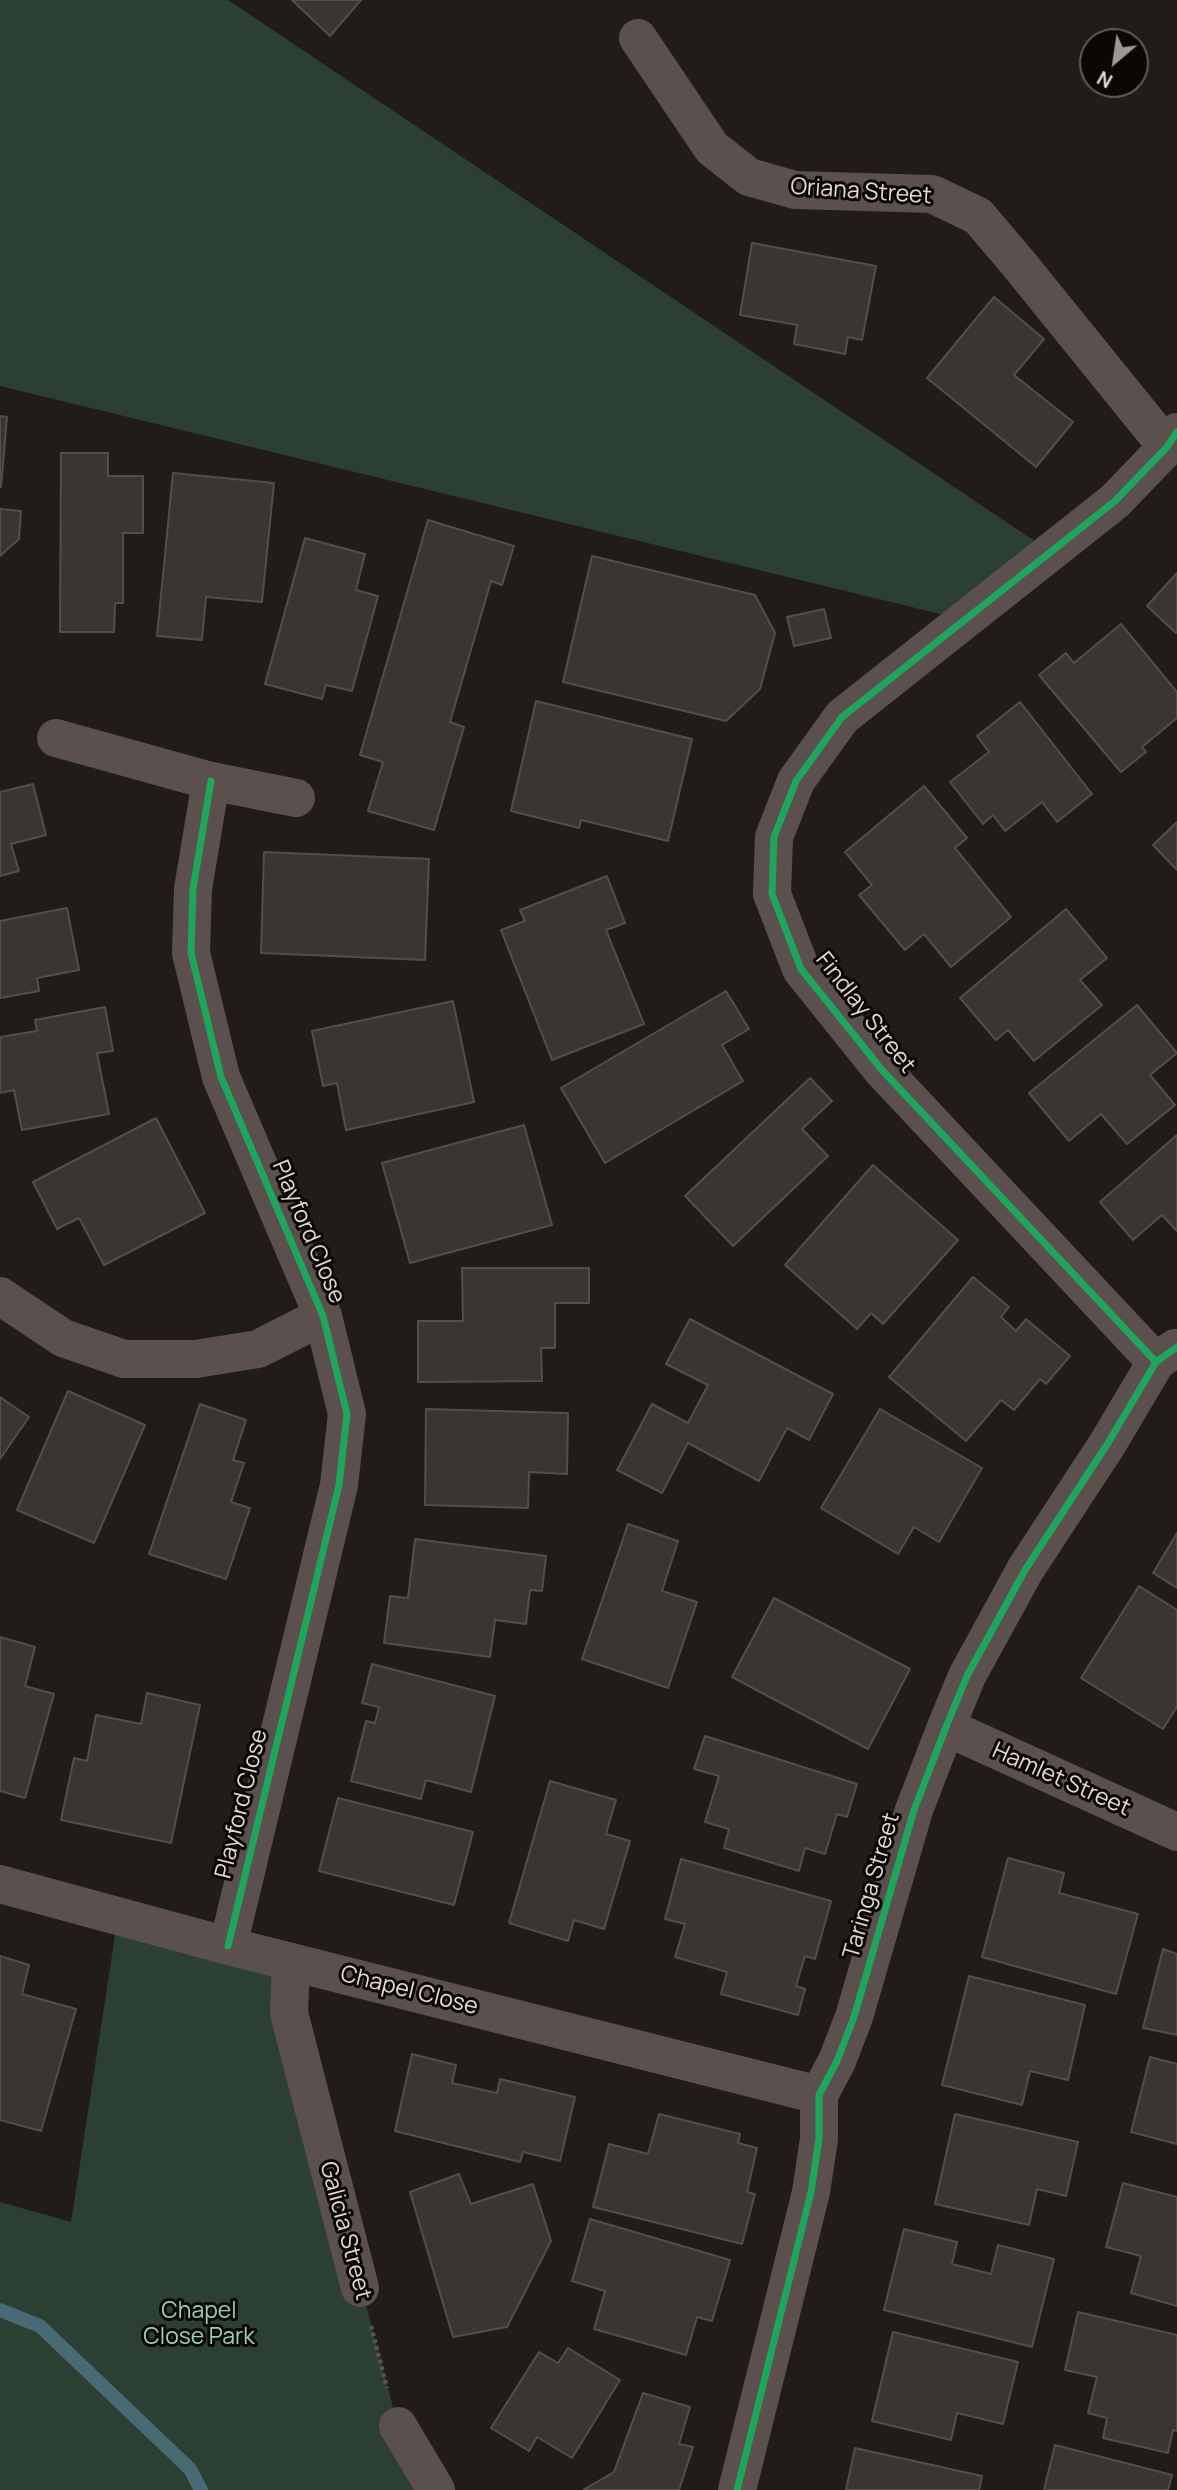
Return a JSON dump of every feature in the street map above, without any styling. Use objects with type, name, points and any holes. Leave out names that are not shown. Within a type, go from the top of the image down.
[{"type":"street","name":"Oriana Street","points":[[638,38],[712,148],[749,177],[794,190],[933,194],[978,216],[1172,439]]},
{"type":"street","name":"Findlay Street","points":[[1166,1354],[882,1070],[802,969],[772,894],[774,836],[796,781],[842,717],[1115,502],[1172,439]]},
{"type":"street","points":[[56,738],[211,781],[296,798]]},
{"type":"street","name":"Playford Close","points":[[211,781],[193,889],[191,953],[221,1077],[323,1316],[347,1414],[339,1485],[228,1946]]},
{"type":"street","points":[[0,1296],[63,1338],[124,1359],[196,1359],[258,1349],[323,1316]]},
{"type":"street","name":"Taringa Street","points":[[737,2490],[811,2192],[819,2139],[819,2095],[837,2062],[854,2017],[914,1810],[967,1676],[1026,1570],[1166,1354]]},
{"type":"street","name":"Hamlet Street","points":[[946,1727],[1177,1832]]},
{"type":"street","name":"Chapel Close","points":[[0,1884],[228,1946],[819,2095]]},
{"type":"street","name":"Galicia Street","points":[[291,1962],[289,2013],[360,2288]]},
{"type":"street","points":[[398,2426],[436,2490]]},
{"type":"green space","points":[[0,0],[228,0],[1051,552],[965,620],[0,386]]},
{"type":"green space","name":"Chapel Close Park","points":[[118,1916],[291,1962],[289,2013],[398,2426],[436,2490],[0,2490],[0,2202],[71,2222]]},
{"type":"building","points":[[292,0],[361,0],[330,36]]},
{"type":"building","points":[[752,243],[876,266],[862,340],[848,337],[845,354],[794,344],[797,325],[740,315]]},
{"type":"building","points":[[994,297],[1044,339],[1014,375],[1073,422],[1036,467],[927,378]]},
{"type":"building","points":[[0,416],[7,417],[1,487],[0,487]]},
{"type":"building","points":[[61,453],[108,453],[108,476],[143,476],[143,533],[123,533],[123,603],[115,603],[114,632],[60,632]]},
{"type":"building","points":[[173,473],[274,483],[262,602],[206,597],[202,640],[157,636]]},
{"type":"building","points":[[0,509],[21,511],[19,539],[0,556]]},
{"type":"building","points":[[428,520],[514,546],[502,585],[491,581],[450,722],[464,727],[434,830],[368,811],[383,762],[360,755]]},
{"type":"building","points":[[305,538],[365,554],[356,590],[378,596],[352,691],[326,685],[322,699],[265,684]]},
{"type":"building","points":[[592,556],[755,595],[775,633],[760,689],[726,721],[563,682]]},
{"type":"building","points":[[1177,573],[1177,632],[1176,633],[1147,606]]},
{"type":"building","points":[[824,609],[831,638],[794,646],[787,617]]},
{"type":"building","points":[[1121,624],[1177,692],[1177,718],[1142,747],[1146,752],[1121,772],[1039,675],[1066,653],[1074,663]]},
{"type":"building","points":[[536,701],[692,739],[668,841],[581,820],[579,828],[511,811]]},
{"type":"building","points":[[1020,702],[1092,794],[1057,822],[1042,802],[1005,831],[993,815],[983,824],[950,782],[989,752],[977,736]]},
{"type":"building","points":[[33,784],[46,835],[11,844],[19,871],[0,876],[0,792]]},
{"type":"building","points":[[924,786],[967,838],[955,848],[1011,917],[951,967],[924,934],[905,950],[859,895],[872,885],[845,852]]},
{"type":"building","points":[[1177,822],[1177,870],[1153,845]]},
{"type":"building","points":[[264,852],[429,859],[425,960],[261,953]]},
{"type":"building","points":[[607,876],[625,923],[606,930],[644,1024],[552,1060],[501,930],[525,921],[520,910]]},
{"type":"building","points":[[67,908],[79,970],[37,978],[39,991],[0,998],[0,921]]},
{"type":"building","points":[[1066,909],[1107,958],[1080,980],[1102,1005],[1034,1061],[1008,1030],[996,1040],[960,998]]},
{"type":"building","points":[[726,991],[749,1029],[722,1045],[743,1081],[605,1163],[561,1088]]},
{"type":"building","points":[[453,1001],[474,1102],[346,1130],[337,1083],[323,1086],[312,1031]]},
{"type":"building","points":[[1137,1005],[1177,1053],[1150,1075],[1175,1105],[1127,1144],[1101,1114],[1069,1141],[1029,1093]]},
{"type":"building","points":[[105,1007],[113,1051],[97,1053],[109,1114],[22,1130],[14,1090],[0,1093],[0,1037],[37,1031],[35,1020]]},
{"type":"building","points":[[810,1078],[832,1101],[802,1129],[828,1156],[733,1246],[685,1196]]},
{"type":"building","points":[[156,1118],[205,1213],[104,1265],[79,1218],[57,1229],[33,1182]]},
{"type":"building","points":[[524,1125],[552,1225],[410,1263],[382,1163]]},
{"type":"building","points":[[1177,1135],[1177,1231],[1162,1215],[1133,1240],[1100,1202]]},
{"type":"building","points":[[873,1165],[958,1240],[883,1324],[871,1313],[857,1329],[785,1265]]},
{"type":"building","points":[[462,1268],[589,1268],[589,1303],[555,1303],[555,1348],[541,1348],[542,1381],[418,1382],[418,1321],[463,1321]]},
{"type":"building","points":[[973,1277],[1009,1307],[1001,1317],[1016,1331],[1026,1319],[1070,1356],[1046,1384],[1040,1379],[1014,1410],[1001,1400],[966,1441],[889,1377]]},
{"type":"building","points":[[690,1319],[833,1394],[809,1440],[787,1428],[759,1481],[688,1443],[662,1493],[617,1470],[652,1404],[688,1423],[708,1385],[666,1364]]},
{"type":"building","points":[[68,1391],[145,1425],[94,1543],[17,1510]]},
{"type":"building","points":[[0,1397],[29,1417],[0,1459]]},
{"type":"building","points":[[200,1404],[246,1420],[233,1460],[244,1463],[231,1502],[250,1508],[226,1579],[149,1554]]},
{"type":"building","points":[[426,1409],[568,1413],[567,1474],[529,1472],[528,1508],[425,1505]]},
{"type":"building","points":[[880,1409],[982,1468],[939,1542],[914,1527],[898,1554],[821,1508]]},
{"type":"building","points":[[628,1524],[678,1541],[662,1591],[697,1602],[668,1688],[582,1659]]},
{"type":"building","points":[[1177,1533],[1177,1588],[1153,1573]]},
{"type":"building","points":[[415,1539],[546,1556],[542,1591],[530,1590],[526,1624],[495,1620],[490,1657],[384,1643],[390,1596],[408,1598]]},
{"type":"building","points":[[1139,1586],[1177,1610],[1177,1707],[1163,1729],[1081,1678]]},
{"type":"building","points":[[774,1598],[910,1669],[868,1749],[732,1677]]},
{"type":"building","points":[[0,1637],[35,1647],[25,1686],[54,1694],[25,1798],[0,1791]]},
{"type":"building","points":[[372,1664],[495,1696],[471,1792],[426,1780],[421,1799],[351,1781],[366,1721],[375,1723],[379,1707],[362,1703]]},
{"type":"building","points":[[147,1693],[200,1705],[171,1843],[61,1820],[74,1758],[87,1761],[96,1715],[141,1724]]},
{"type":"building","points":[[705,1736],[857,1784],[847,1817],[837,1814],[825,1854],[805,1848],[799,1871],[724,1848],[729,1829],[705,1822],[719,1776],[694,1769]]},
{"type":"building","points":[[550,1781],[616,1800],[606,1834],[630,1841],[604,1929],[574,1920],[568,1941],[509,1923]]},
{"type":"building","points":[[338,1798],[473,1832],[454,1905],[319,1871]]},
{"type":"building","points":[[1008,1858],[1064,1873],[1059,1893],[1138,1914],[1116,1994],[982,1957]]},
{"type":"building","points":[[681,1859],[831,1901],[815,1959],[805,1956],[796,1986],[805,1989],[798,2015],[721,1994],[727,1972],[675,1957],[685,1924],[665,1919]]},
{"type":"building","points":[[1163,1949],[1177,1954],[1177,2035],[1143,2028]]},
{"type":"building","points":[[0,1956],[29,1965],[22,1994],[76,2009],[41,2131],[0,2120]]},
{"type":"building","points":[[969,1976],[1085,2005],[1068,2080],[1030,2071],[1022,2105],[942,2085]]},
{"type":"building","points":[[412,2054],[456,2065],[452,2083],[497,2093],[500,2079],[575,2097],[560,2161],[523,2152],[520,2162],[395,2131]]},
{"type":"building","points":[[1150,2057],[1177,2064],[1177,2144],[1131,2132]]},
{"type":"building","points":[[659,2114],[740,2134],[738,2143],[757,2148],[747,2192],[755,2194],[742,2244],[593,2207],[609,2144],[648,2154]]},
{"type":"building","points":[[955,2114],[1078,2142],[1066,2196],[1037,2189],[1029,2225],[935,2204]]},
{"type":"building","points":[[459,2174],[471,2204],[533,2184],[551,2241],[507,2327],[453,2337],[410,2192]]},
{"type":"building","points":[[1123,2183],[1177,2197],[1177,2306],[1131,2293],[1141,2256],[1106,2247]]},
{"type":"building","points":[[590,2219],[730,2260],[712,2321],[697,2317],[686,2355],[594,2329],[605,2291],[572,2281]]},
{"type":"building","points":[[904,2229],[957,2242],[952,2264],[991,2274],[998,2245],[1054,2259],[1032,2347],[884,2310]]},
{"type":"building","points":[[1078,2312],[1177,2335],[1177,2431],[1173,2430],[1168,2453],[1103,2438],[1107,2418],[1088,2413],[1097,2377],[1065,2370]]},
{"type":"building","points":[[893,2332],[1018,2362],[1003,2424],[957,2413],[951,2440],[872,2421]]},
{"type":"building","points":[[568,2348],[620,2380],[572,2458],[537,2437],[529,2451],[491,2428],[539,2352],[558,2363]]},
{"type":"building","points":[[643,2393],[690,2407],[679,2444],[693,2447],[679,2490],[583,2490],[614,2472]]},
{"type":"building","points":[[1055,2445],[1172,2475],[1168,2490],[1044,2490]]},
{"type":"building","points":[[855,2448],[982,2476],[979,2490],[846,2490]]},
{"type":"waterway","points":[[0,2310],[40,2326],[190,2469],[201,2490]]},
{"type":"cycle path","points":[[1156,1362],[882,1070],[801,969],[772,894],[774,837],[796,781],[842,717],[1115,501],[1167,447],[1177,432]]},
{"type":"cycle path","points":[[211,781],[193,889],[191,953],[221,1077],[323,1316],[347,1414],[339,1485],[228,1946]]},
{"type":"cycle path","points":[[737,2490],[811,2192],[819,2139],[819,2095],[837,2061],[854,2017],[914,1810],[967,1676],[1025,1570],[1108,1443],[1156,1362],[1177,1347]]}]
